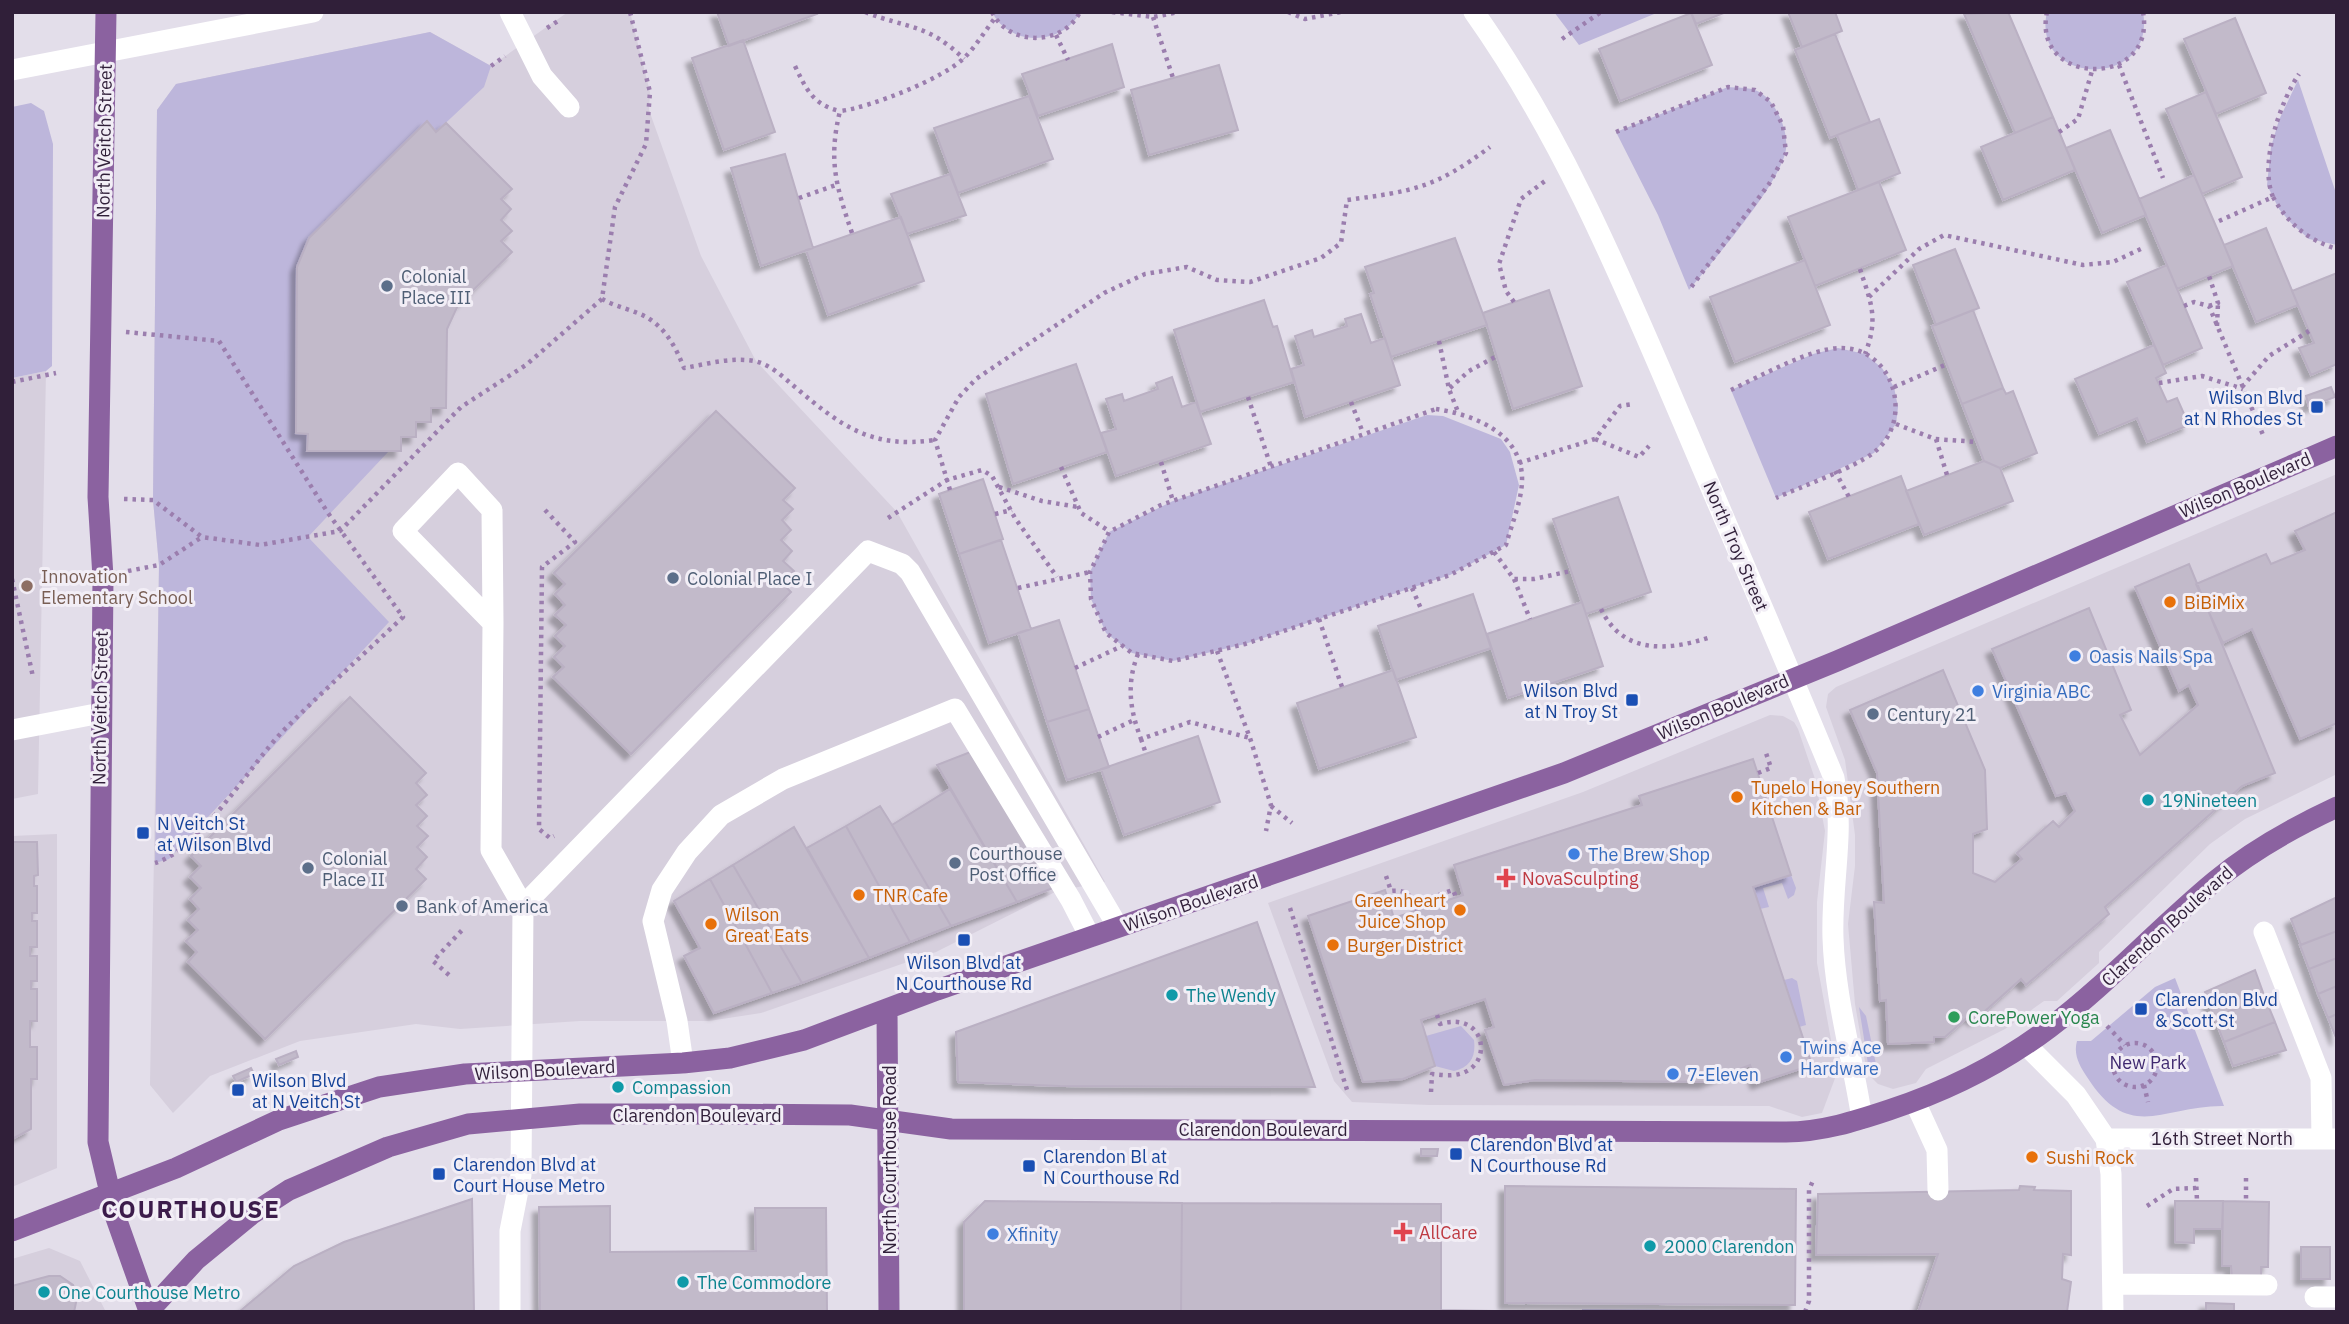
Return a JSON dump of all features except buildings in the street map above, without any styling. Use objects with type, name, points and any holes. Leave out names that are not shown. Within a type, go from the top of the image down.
[{"type":"main road","name":"North Veitch Street","points":[[106,12],[98,497],[103,577],[98,1142],[109,1194],[149,1312]]},
{"type":"main road","name":"Wilson Boulevard","points":[[12,1231],[109,1194],[327,1102],[426,1079],[520,1071],[683,1063],[765,1051],[1090,937],[1466,810],[1564,773],[2337,446]]},
{"type":"main road","name":"Clarendon Boulevard","points":[[149,1312],[197,1260],[252,1214],[289,1190],[388,1147],[468,1124],[580,1114],[711,1114],[850,1115],[951,1129],[1786,1132],[1820,1129],[1915,1102],[1978,1073],[2026,1045],[2110,978],[2215,880],[2253,853],[2337,807]]},
{"type":"main road","name":"North Courthouse Road","points":[[887,1009],[890,1121],[889,1312]]},
{"type":"street","points":[[12,70],[313,12]]},
{"type":"street","points":[[509,12],[542,76],[569,107]]},
{"type":"street","name":"North Troy Street","points":[[1474,12],[1509,62],[1568,164],[1616,263],[1833,778],[1838,800],[1840,841],[1832,915],[1834,964],[1862,1119]]},
{"type":"street","points":[[493,624],[402,531],[458,473],[492,510],[493,624],[491,850],[523,906],[521,1175],[510,1231],[510,1312]]},
{"type":"street","points":[[523,906],[869,551],[902,564],[910,572],[1118,928]]},
{"type":"street","points":[[683,1063],[677,1021],[653,921],[662,890],[687,852],[721,815],[783,779],[955,709],[1071,900],[1090,937]]},
{"type":"street","points":[[12,730],[101,713]]},
{"type":"street","points":[[2264,932],[2321,1078],[2329,1139]]},
{"type":"street","points":[[2026,1045],[2076,1096],[2106,1139],[2111,1174],[2113,1312]]},
{"type":"street","points":[[1915,1102],[1937,1150],[1938,1190]]},
{"type":"street","name":"16th Street North","points":[[2106,1139],[2329,1139]]},
{"type":"street","points":[[2113,1284],[2267,1285]]},
{"type":"street","points":[[2315,1297],[2337,1297]]},
{"type":"path","points":[[98,497],[153,500],[202,537],[260,545],[340,531],[461,407],[526,365],[601,299],[615,207],[646,144],[650,92],[630,12]]},
{"type":"path","points":[[864,12],[905,23],[943,39],[964,59]]},
{"type":"path","points":[[795,66],[808,93],[828,108],[840,111],[855,109],[891,96],[964,59],[993,15],[1007,30],[1022,37],[1039,39],[1056,35],[1068,27],[1080,12]]},
{"type":"path","points":[[1112,12],[1153,17],[1179,12]]},
{"type":"path","points":[[1288,12],[1305,19],[1341,12]]},
{"type":"path","points":[[1562,39],[1601,12]]},
{"type":"path","points":[[2047,12],[2047,35],[2053,49],[2063,60],[2077,68],[2092,71],[2119,65],[2139,44],[2143,30],[2143,12]]},
{"type":"path","points":[[1153,17],[1174,78]]},
{"type":"path","points":[[1056,35],[1068,60]]},
{"type":"path","points":[[2119,65],[2163,178]]},
{"type":"path","points":[[2059,132],[2078,119],[2092,71]]},
{"type":"path","points":[[2299,74],[2284,96],[2271,147],[2267,185],[2291,223],[2309,239],[2337,249]]},
{"type":"path","points":[[1616,132],[1728,87],[1755,90],[1772,102],[1783,126],[1786,153],[1769,184],[1689,290]]},
{"type":"path","points":[[840,111],[832,144],[836,185],[852,233]]},
{"type":"path","points":[[950,490],[935,440],[959,397],[976,379],[1104,293],[1145,274],[1187,267],[1217,280],[1250,282],[1321,258],[1342,243],[1347,200],[1393,195],[1423,187],[1452,175],[1490,147]]},
{"type":"path","points":[[1514,302],[1506,291],[1499,264],[1511,223],[1521,199],[1568,164]]},
{"type":"path","points":[[799,198],[836,185]]},
{"type":"path","points":[[2219,221],[2273,197]]},
{"type":"path","points":[[1869,298],[1919,248],[1944,235],[2083,265],[2113,262],[2145,247]]},
{"type":"path","points":[[1860,269],[1875,313],[1873,335],[1865,354]]},
{"type":"path","points":[[2209,276],[2218,303],[2217,326]]},
{"type":"path","points":[[601,299],[620,310],[647,317],[672,340],[684,368],[727,360],[756,361],[777,372],[838,423],[865,435],[894,444],[935,440]]},
{"type":"path","points":[[2184,306],[2194,302],[2209,306],[2218,303]]},
{"type":"path","points":[[2209,306],[2263,435]]},
{"type":"path","points":[[101,329],[219,341],[340,531],[403,617],[282,732],[213,817],[169,859],[155,863]]},
{"type":"path","points":[[2243,388],[2269,356],[2309,331]]},
{"type":"path","points":[[1439,341],[1449,389],[1458,412]]},
{"type":"path","points":[[1731,390],[1813,354],[1838,348],[1865,354],[1882,368],[1894,387],[1898,407],[1896,424],[1874,453],[1776,498]]},
{"type":"path","points":[[1449,389],[1469,370],[1495,357]]},
{"type":"path","points":[[1894,387],[1945,365]]},
{"type":"path","points":[[12,382],[56,373]]},
{"type":"path","points":[[2159,383],[2202,376],[2243,388]]},
{"type":"path","points":[[1248,397],[1271,467]]},
{"type":"path","points":[[1351,402],[1363,433]]},
{"type":"path","points":[[1519,463],[1595,439],[1620,406],[1633,404]]},
{"type":"path","points":[[1436,409],[1458,412],[1475,417],[1501,433],[1519,463],[1522,485],[1506,545],[1450,575],[1217,651],[1173,661],[1138,654],[1106,633],[1091,599],[1090,572],[1109,531],[1172,501],[1363,433],[1436,409]]},
{"type":"path","points":[[1896,424],[1935,439],[1977,442]]},
{"type":"path","points":[[1595,439],[1639,457],[1649,446]]},
{"type":"path","points":[[1935,439],[1947,475]]},
{"type":"path","points":[[1161,462],[1172,501]]},
{"type":"path","points":[[1062,467],[1081,513],[1109,531]]},
{"type":"path","points":[[888,518],[947,480],[982,470],[992,475],[1057,577]]},
{"type":"path","points":[[1835,471],[1849,497]]},
{"type":"path","points":[[999,487],[1041,501],[1079,507]]},
{"type":"path","points":[[545,510],[575,542],[542,567],[538,829],[550,838],[558,834]]},
{"type":"path","points":[[995,514],[1012,510]]},
{"type":"path","points":[[103,577],[159,565],[202,537]]},
{"type":"path","points":[[1494,552],[1514,579],[1530,620]]},
{"type":"path","points":[[1514,579],[1534,579],[1571,571]]},
{"type":"path","points":[[1017,588],[1057,577],[1090,572]]},
{"type":"path","points":[[12,579],[33,677]]},
{"type":"path","points":[[1412,588],[1422,611]]},
{"type":"path","points":[[1601,609],[1616,633],[1636,643],[1663,648],[1687,645],[1711,637]]},
{"type":"path","points":[[1319,619],[1342,687]]},
{"type":"path","points":[[1075,668],[1122,646]]},
{"type":"path","points":[[1217,651],[1250,738],[1271,805],[1266,831]]},
{"type":"path","points":[[1138,654],[1129,690],[1134,720],[1146,754]]},
{"type":"path","points":[[1098,737],[1134,720]]},
{"type":"path","points":[[1141,739],[1191,722],[1250,738]]},
{"type":"path","points":[[1758,773],[1771,768],[1766,753]]},
{"type":"path","points":[[1271,805],[1293,823]]},
{"type":"path","points":[[1386,876],[1391,891],[1403,891],[1415,903],[1417,910]]},
{"type":"path","points":[[1415,903],[1454,890],[1456,897]]},
{"type":"path","points":[[1290,908],[1348,1093]]},
{"type":"path","points":[[449,975],[433,961],[465,927]]},
{"type":"path","points":[[1431,1092],[1432,1074],[1458,1075],[1469,1070],[1477,1060],[1480,1045],[1478,1035],[1471,1025],[1455,1020],[1440,1024],[1437,1015]]},
{"type":"path","points":[[2107,1026],[2125,1045]]},
{"type":"path","points":[[2144,1044],[2156,1058],[2155,1076],[2144,1085],[2127,1086],[2115,1075],[2114,1057],[2125,1045],[2144,1044]]},
{"type":"path","points":[[2144,1085],[2148,1102]]},
{"type":"path","points":[[1805,1312],[1808,1301],[1809,1190],[1814,1178]]},
{"type":"path","points":[[2196,1178],[2197,1201]]},
{"type":"path","points":[[2246,1178],[2246,1202]]},
{"type":"path","points":[[2147,1206],[2173,1189],[2196,1188]]},
{"type":"shaded area","points":[[568,12],[630,12],[650,92],[649,110],[701,256],[756,361],[897,512],[1105,882],[1057,891],[936,952],[761,1013],[709,1021],[580,1021],[460,1029],[416,1024],[300,1041],[210,1076],[173,1113],[150,1085],[159,565],[153,500],[157,110],[176,84],[430,32],[491,66]]},
{"type":"shaded area","name":"Innovation Elementary School","points":[[46,371],[38,794],[12,799],[12,378]]},
{"type":"shaded area","points":[[2337,474],[2337,774],[2245,819],[2210,844],[2099,952],[2099,963],[2057,1001],[2044,1001],[2005,1029],[1926,1069],[1916,1083],[1893,1089],[1878,1084],[1867,1073],[1855,1004],[1848,924],[1855,866],[1855,835],[1845,760],[1826,707],[1828,694],[1836,687]]},
{"type":"shaded area","points":[[1770,715],[1783,716],[1794,722],[1798,729],[1815,779],[1825,831],[1817,902],[1817,963],[1837,1073],[1822,1113],[1802,1117],[1769,1106],[1429,1105],[1352,1102],[1334,1081],[1268,903],[1583,792]]},
{"type":"shaded area","points":[[57,834],[57,1168],[12,1187],[12,836]]},
{"type":"shaded area","points":[[49,1248],[80,1261],[106,1312],[12,1312],[12,1259]]},
{"type":"green space","points":[[992,12],[1080,12],[1072,23],[1061,31],[1036,38],[1011,32]]},
{"type":"green space","points":[[1554,12],[1659,12],[1579,45]]},
{"type":"green space","points":[[2047,12],[2143,12],[2142,37],[2132,55],[2114,66],[2094,69],[2074,66],[2057,55],[2047,37]]},
{"type":"green space","points":[[430,32],[491,66],[484,87],[436,132],[426,122],[309,238],[297,267],[296,433],[308,434],[307,451],[389,451],[308,537],[389,622],[169,859],[155,863],[159,565],[153,500],[157,110],[176,84]]},
{"type":"green space","points":[[2298,80],[2337,196],[2337,245],[2309,239],[2279,209],[2267,185],[2271,147],[2279,120]]},
{"type":"green space","points":[[1728,87],[1755,90],[1769,100],[1780,117],[1786,136],[1785,154],[1770,186],[1689,290],[1658,215],[1616,132]]},
{"type":"green space","points":[[31,103],[44,111],[53,144],[52,366],[46,371],[12,378],[12,107]]},
{"type":"green space","points":[[1838,348],[1865,354],[1882,368],[1894,387],[1898,407],[1896,424],[1874,453],[1776,498],[1731,390],[1813,354]]},
{"type":"green space","points":[[1427,415],[1443,416],[1501,439],[1510,452],[1519,485],[1506,545],[1450,575],[1245,644],[1173,661],[1132,653],[1106,633],[1091,599],[1090,572],[1109,532],[1173,501]]},
{"type":"green space","points":[[1791,875],[1796,888],[1794,895],[1788,899],[1782,883],[1763,888],[1769,907],[1760,909],[1753,887]]},
{"type":"green space","points":[[1792,978],[1797,981],[1806,1025],[1799,1027],[1784,980]]},
{"type":"green space","name":"New Park","points":[[2175,978],[2224,1106],[2149,1116],[2118,1110],[2087,1077],[2077,1056],[2077,1041],[2091,1041],[2155,987]]},
{"type":"green space","points":[[1859,1007],[1866,1016],[1877,1069],[1869,1070]]},
{"type":"green space","points":[[1461,1026],[1474,1040],[1471,1060],[1465,1067],[1454,1071],[1435,1066],[1426,1036]]},
{"type":"green space","points":[[1582,1309],[1716,1310],[1582,1312]]},
{"type":"place","name":"Colonial Place III","points":[[387,286]]},
{"type":"place","name":"Wilson Blvd at N Rhodes St","points":[[2317,407]]},
{"type":"place","name":"Colonial Place I","points":[[673,578]]},
{"type":"place","name":"Innovation Elementary School","points":[[27,586]]},
{"type":"place","name":"BiBiMix","points":[[2170,602]]},
{"type":"place","name":"Oasis Nails Spa","points":[[2075,656]]},
{"type":"place","name":"Virginia ABC","points":[[1978,691]]},
{"type":"place","name":"Wilson Blvd at N Troy St","points":[[1632,700]]},
{"type":"place","name":"Century 21","points":[[1873,714]]},
{"type":"place","name":"Tupelo Honey Southern Kitchen & Bar","points":[[1737,797]]},
{"type":"place","name":"19Nineteen","points":[[2148,800]]},
{"type":"place","name":"N Veitch St at Wilson Blvd","points":[[143,833]]},
{"type":"place","name":"The Brew Shop","points":[[1574,854]]},
{"type":"place","name":"Courthouse Post Office","points":[[955,863]]},
{"type":"place","name":"Colonial Place II","points":[[308,868]]},
{"type":"place","name":"NovaSculpting","points":[[1506,878]]},
{"type":"place","name":"TNR Cafe","points":[[859,895]]},
{"type":"place","name":"Bank of America","points":[[402,906]]},
{"type":"place","name":"Greenheart Juice Shop","points":[[1460,910]]},
{"type":"place","name":"Wilson Great Eats","points":[[711,924]]},
{"type":"place","name":"Wilson Blvd at N Courthouse Rd","points":[[964,940]]},
{"type":"place","name":"Burger District","points":[[1333,945]]},
{"type":"place","name":"The Wendy","points":[[1172,995]]},
{"type":"place","name":"Clarendon Blvd & Scott St","points":[[2141,1009]]},
{"type":"place","name":"CorePower Yoga","points":[[1954,1017]]},
{"type":"place","name":"Twins Ace Hardware","points":[[1786,1057]]},
{"type":"place","name":"7-Eleven","points":[[1673,1074]]},
{"type":"place","name":"Compassion","points":[[618,1087]]},
{"type":"place","name":"Wilson Blvd at N Veitch St","points":[[238,1090]]},
{"type":"place","name":"Clarendon Blvd at N Courthouse Rd","points":[[1456,1154]]},
{"type":"place","name":"Sushi Rock","points":[[2032,1157]]},
{"type":"place","name":"Clarendon Bl at N Courthouse Rd","points":[[1029,1166]]},
{"type":"place","name":"Clarendon Blvd at Court House Metro","points":[[439,1174]]},
{"type":"place","name":"AllCare","points":[[1403,1232]]},
{"type":"place","name":"Xfinity","points":[[993,1234]]},
{"type":"place","name":"2000 Clarendon","points":[[1650,1246]]},
{"type":"place","name":"The Commodore","points":[[683,1282]]},
{"type":"place","name":"One Courthouse Metro","points":[[44,1292]]},
{"type":"district","name":"COURTHOUSE","points":[[191,1209]]}]
